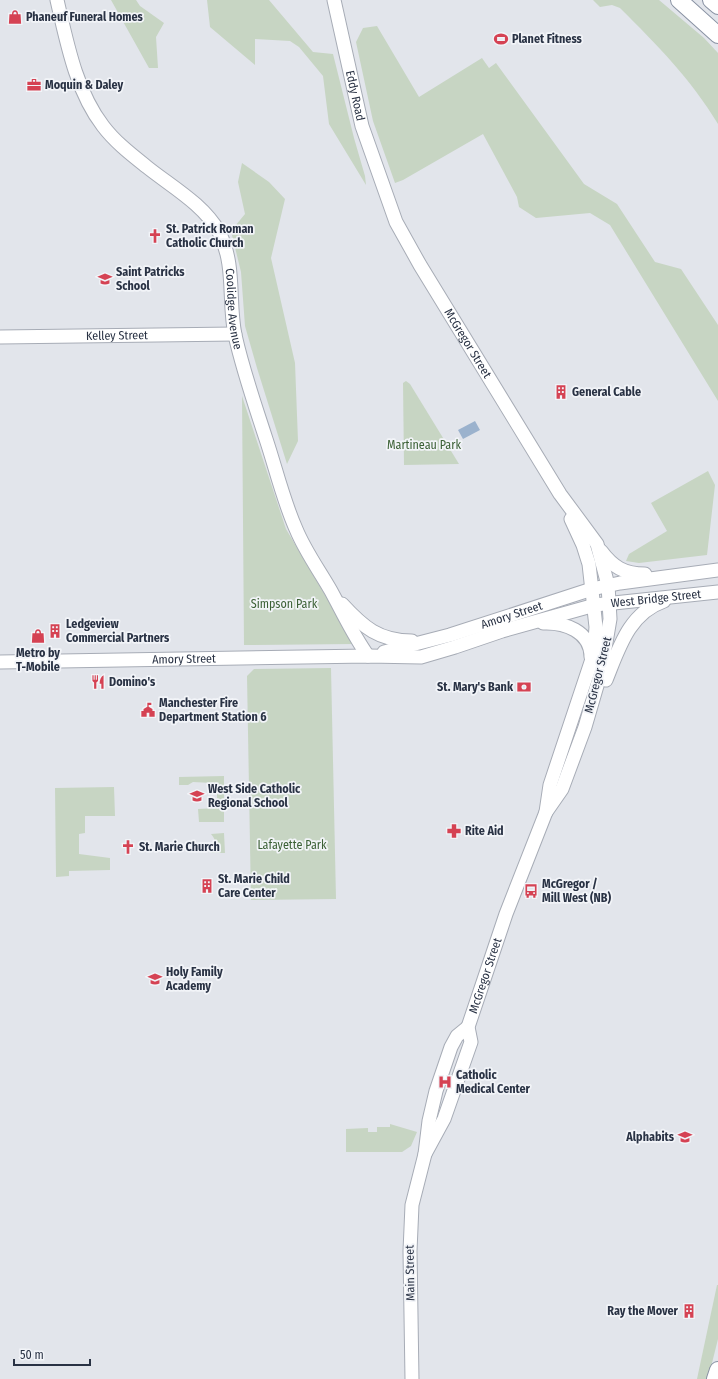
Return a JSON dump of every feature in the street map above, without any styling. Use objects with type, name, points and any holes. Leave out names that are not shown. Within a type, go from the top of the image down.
[{"type":"highway","points":[[679,0],[718,35]]},
{"type":"highway","points":[[711,0],[718,6]]},
{"type":"highway","points":[[715,1379],[718,1370]]},
{"type":"main road","name":"Coolidge Avenue","points":[[57,0],[80,84],[90,105],[104,127],[120,144],[195,204],[212,222],[219,233],[227,254],[231,276],[235,334],[257,415],[292,519],[307,551],[357,641],[368,656]]},
{"type":"main road","name":"Eddy Road","points":[[334,0],[362,126],[383,190]]},
{"type":"main road","name":"McGregor Street","points":[[383,190],[396,222],[420,265],[560,494],[597,544],[608,585],[610,603],[608,637],[603,665],[585,727],[562,789],[546,812]]},
{"type":"main road","name":"Kelley Street","points":[[0,337],[235,334]]},
{"type":"main road","name":"McGregor Street","points":[[420,1168],[425,1154],[429,1121],[436,1092],[457,1036],[468,1027],[506,914],[546,812],[550,785],[589,669],[596,640],[595,606],[589,564],[583,545],[560,494]]},
{"type":"main road","points":[[597,544],[613,565],[629,573],[685,574]]},
{"type":"main road","name":"West Bridge Street","points":[[608,585],[718,570]]},
{"type":"main road","name":"Amory Street","points":[[368,656],[437,639],[608,585]]},
{"type":"main road","name":"Coolidge Avenue","points":[[330,590],[359,622],[374,633],[404,641],[437,639]]},
{"type":"main road","name":"West Bridge Street","points":[[595,606],[680,595],[718,592]]},
{"type":"main road","points":[[585,727],[621,642],[631,625],[639,615],[650,607],[680,595]]},
{"type":"main road","name":"Amory Street","points":[[0,662],[421,656],[455,648],[502,631],[595,606]]},
{"type":"main road","name":"Amory Street","points":[[502,631],[552,623],[573,628],[586,640],[591,651],[589,669]]},
{"type":"main road","name":"Main Street","points":[[412,1379],[410,1226],[420,1168]]},
{"type":"green space","points":[[111,0],[136,0],[140,6],[164,23],[156,37],[158,68],[149,68]]},
{"type":"green space","points":[[207,0],[269,0],[313,52],[333,54],[365,176],[366,185],[329,124],[323,76],[299,47],[290,41],[255,39],[255,65],[210,27]]},
{"type":"green space","points":[[593,0],[659,0],[704,38],[718,53],[718,124],[685,77],[620,8],[612,5],[600,7]]},
{"type":"green space","points":[[377,26],[419,97],[482,58],[489,68],[496,63],[584,184],[617,204],[655,262],[681,269],[718,325],[718,401],[610,225],[590,213],[536,218],[519,207],[517,197],[483,134],[403,180],[395,183],[373,121],[356,42],[363,28]]},
{"type":"green space","points":[[242,163],[269,182],[285,199],[271,258],[295,363],[298,441],[287,464],[245,326],[241,272],[231,231],[245,214],[238,182]]},
{"type":"green space","name":"Martineau Park","points":[[406,381],[410,384],[459,464],[404,465],[403,383]]},
{"type":"green space","name":"Simpson Park","points":[[242,396],[286,529],[354,644],[244,645]]},
{"type":"green space","points":[[708,471],[715,485],[707,555],[639,563],[626,561],[629,554],[667,531],[651,503]]},
{"type":"green space","name":"Lafayette Park","points":[[331,668],[336,899],[251,900],[247,676],[254,669]]},
{"type":"green space","points":[[224,776],[224,822],[199,822],[198,809],[217,808],[217,790],[213,790],[212,783],[193,782],[188,785],[179,785],[179,777]]},
{"type":"green space","points":[[114,787],[115,816],[85,816],[85,833],[79,834],[79,854],[110,858],[110,870],[69,871],[69,876],[56,877],[55,788]]},
{"type":"green space","points":[[224,833],[225,853],[211,853],[215,843],[211,834]]},
{"type":"green space","points":[[390,1124],[417,1132],[411,1146],[402,1152],[346,1152],[346,1129],[368,1128],[368,1132],[377,1132],[377,1127],[390,1127]]},
{"type":"green space","points":[[717,1285],[718,1339],[708,1379],[697,1379]]},
{"type":"water","points":[[475,421],[480,430],[463,439],[458,430]]},
{"type":"place","name":"Phaneuf Funeral Homes","points":[[15,17]]},
{"type":"place","name":"Planet Fitness","points":[[501,39]]},
{"type":"place","name":"Moquin & Daley","points":[[34,85]]},
{"type":"place","name":"St. Patrick Roman Catholic Church","points":[[155,236]]},
{"type":"place","name":"Saint Patricks School","points":[[105,279]]},
{"type":"place","name":"General Cable","points":[[561,392]]},
{"type":"place","name":"Ledgeview Commercial Partners","points":[[55,631]]},
{"type":"place","name":"Metro by T-Mobile","points":[[38,636]]},
{"type":"place","name":"Domino's","points":[[98,682]]},
{"type":"place","name":"St. Mary's Bank","points":[[524,687]]},
{"type":"place","name":"Manchester Fire Department Station 6","points":[[148,710]]},
{"type":"place","name":"West Side Catholic Regional School","points":[[197,796]]},
{"type":"place","name":"Rite Aid","points":[[454,831]]},
{"type":"place","name":"St. Marie Church","points":[[128,847]]},
{"type":"place","name":"St. Marie Child Care Center","points":[[207,886]]},
{"type":"place","name":"McGregor / Mill West (NB)","points":[[531,891]]},
{"type":"place","name":"Holy Family Academy","points":[[155,979]]},
{"type":"place","name":"Catholic Medical Center","points":[[445,1082]]},
{"type":"place","name":"Alphabits","points":[[685,1137]]},
{"type":"place","name":"Ray the Mover","points":[[689,1311]]}]
